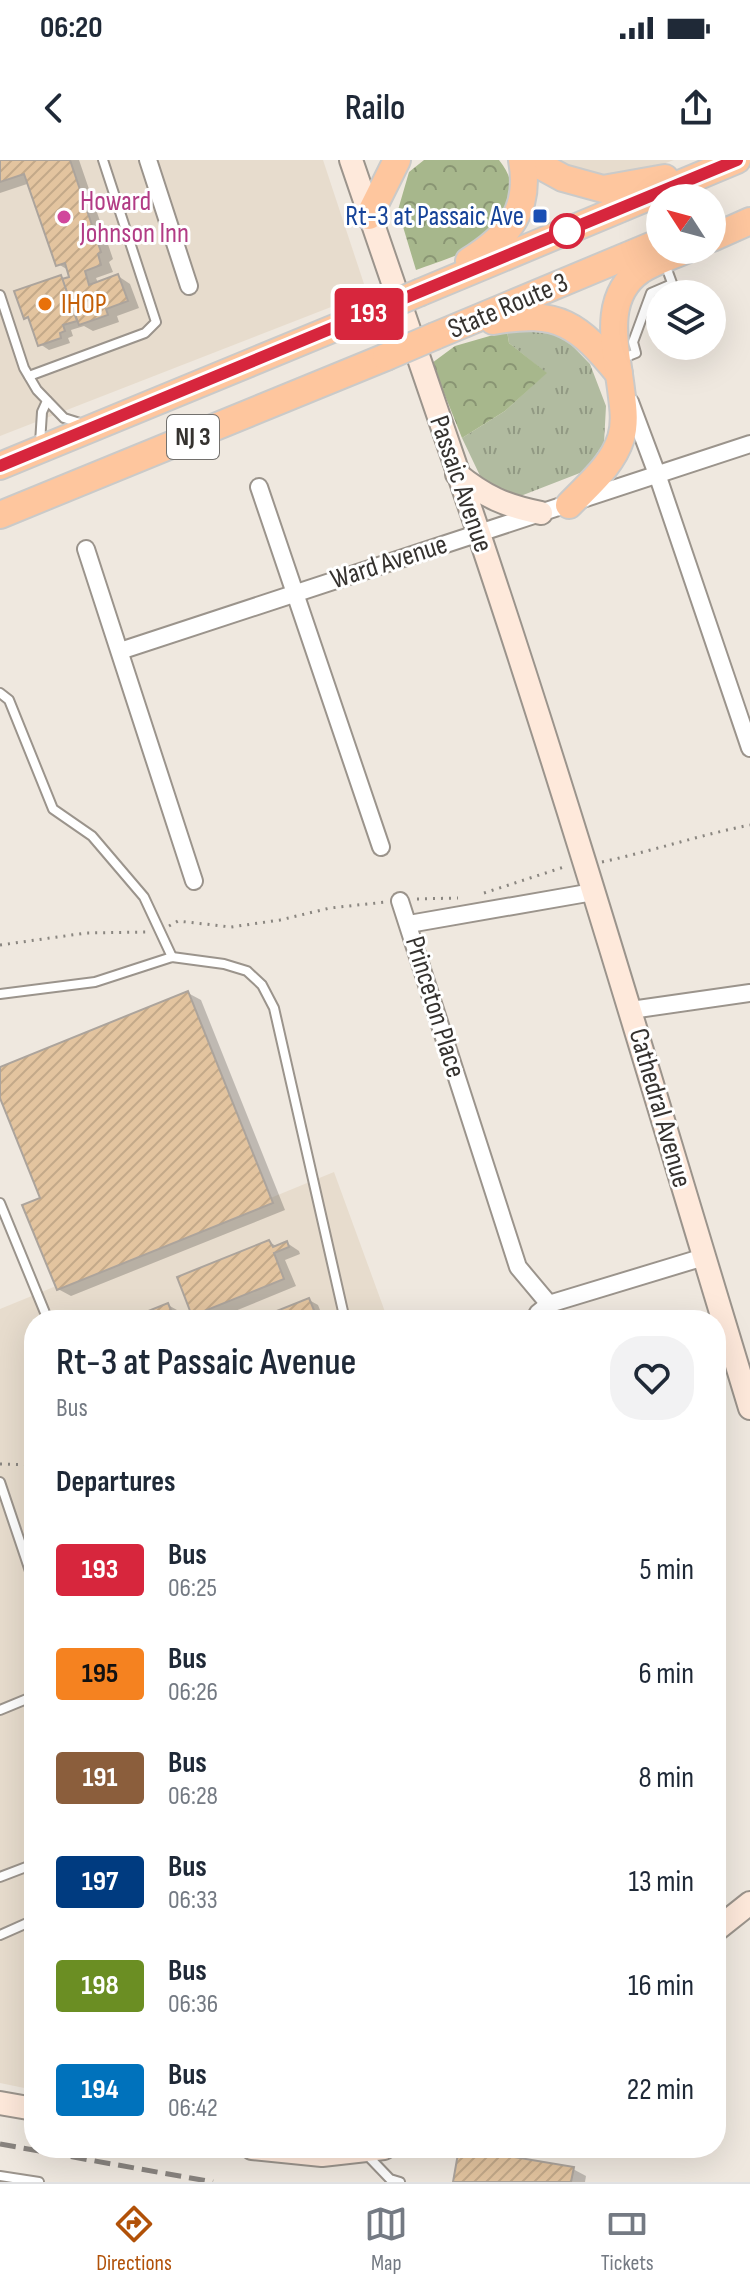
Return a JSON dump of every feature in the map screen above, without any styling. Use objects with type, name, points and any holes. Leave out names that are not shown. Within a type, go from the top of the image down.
[{"type":"highway","points":[[366,207],[397,160]]},
{"type":"highway","points":[[421,292],[482,253],[505,233],[524,199],[526,187],[522,160]]},
{"type":"highway","points":[[530,160],[563,178],[603,189],[723,162]]},
{"type":"highway","name":"State Route 3","points":[[0,466],[421,292],[723,162]]},
{"type":"highway","points":[[726,214],[750,204]]},
{"type":"highway","points":[[726,232],[750,221]]},
{"type":"highway","name":"State Route 3","points":[[0,515],[435,336],[655,264]]},
{"type":"highway","points":[[569,505],[602,471],[617,448],[624,415],[614,318],[618,297],[630,279],[641,270],[657,264]]},
{"type":"highway","points":[[435,336],[495,320],[517,317],[553,319],[568,325],[619,367]]},
{"type":"main road","name":"Passaic Avenue","points":[[351,160],[478,533],[567,809]]},
{"type":"main road","points":[[457,474],[501,503],[541,513]]},
{"type":"main road","name":"Cathedral Avenue","points":[[567,809],[631,1010],[720,1310]]},
{"type":"main road","name":"Cathedral Avenue","points":[[726,1329],[750,1408]]},
{"type":"main road","points":[[726,1922],[750,1903]]},
{"type":"main road","points":[[0,2103],[24,2107]]},
{"type":"street","points":[[148,160],[189,286]]},
{"type":"street","points":[[619,367],[750,748]]},
{"type":"street","name":"Ward Avenue","points":[[120,651],[750,444]]},
{"type":"street","points":[[259,487],[381,847]]},
{"type":"street","points":[[86,549],[194,881]]},
{"type":"street","name":"Princeton Place","points":[[549,1304],[518,1267],[409,924],[593,892]]},
{"type":"street","points":[[400,901],[409,924]]},
{"type":"street","points":[[631,1010],[750,993]]},
{"type":"street","points":[[542,1310],[549,1304],[704,1257]]},
{"type":"lane","points":[[29,376],[145,333],[156,322],[103,160]]},
{"type":"lane","points":[[0,295],[24,368],[37,390],[64,418],[95,428]]},
{"type":"lane","points":[[39,451],[42,412],[47,401]]},
{"type":"lane","points":[[0,693],[9,700],[53,809],[92,836],[144,897],[172,957]]},
{"type":"lane","points":[[0,994],[95,982],[172,957],[224,964],[247,971],[262,985],[274,1008],[343,1310]]},
{"type":"lane","points":[[0,1203],[44,1310]]},
{"type":"lane","points":[[0,1482],[24,1553]]},
{"type":"lane","points":[[0,1710],[24,1700]]},
{"type":"lane","points":[[0,1877],[24,1868]]},
{"type":"lane","points":[[0,1935],[24,1924]]},
{"type":"lane","points":[[375,2158],[390,2179],[400,2182]]},
{"type":"lane","points":[[0,2176],[39,2182]]},
{"type":"path","points":[[602,862],[750,825]]},
{"type":"path","points":[[483,894],[566,866]]},
{"type":"path","points":[[0,945],[86,933],[160,931],[178,921],[231,927],[330,908],[428,897],[457,898]]},
{"type":"path","points":[[0,1464],[24,1465]]},
{"type":"shaded area","points":[[0,160],[323,160],[367,293],[0,436]]},
{"type":"shaded area","points":[[552,160],[674,160],[641,172],[611,178],[588,177]]},
{"type":"shaded area","points":[[334,1172],[384,1310],[24,1310],[24,2088],[0,2083],[0,1309]]},
{"type":"green space","points":[[424,160],[499,160],[506,170],[512,190],[504,220],[484,242],[416,270],[398,210],[409,172]]},
{"type":"green space","points":[[556,329],[590,364],[606,406],[604,443],[585,471],[518,497],[483,482],[462,438],[505,411],[546,373],[509,343],[507,331]]},
{"type":"green space","points":[[507,331],[509,343],[547,373],[505,411],[462,438],[432,363],[455,346]]},
{"type":"building","name":"Howard Johnson Inn","points":[[0,160],[70,160],[101,252],[98,254],[101,265],[85,271],[89,285],[118,274],[128,301],[106,309],[108,315],[79,325],[62,279],[69,277],[65,263],[56,266],[24,174],[0,182]]},
{"type":"building","name":"IHOP","points":[[61,275],[77,321],[63,325],[65,331],[60,333],[61,338],[38,346],[28,317],[24,319],[14,291]]},
{"type":"building","points":[[188,991],[273,1203],[57,1290],[22,1205],[40,1198],[0,1098],[0,1067]]},
{"type":"building","points":[[269,1240],[273,1247],[287,1241],[289,1247],[274,1253],[284,1279],[207,1310],[190,1310],[177,1277]]},
{"type":"building","points":[[309,1298],[314,1310],[279,1310]]},
{"type":"building","points":[[168,1303],[171,1310],[151,1310]]},
{"type":"building","points":[[457,2158],[520,2158],[574,2167],[571,2182],[453,2182]]},
{"type":"railway","points":[[0,2144],[24,2148]]},
{"type":"railway","points":[[78,2158],[213,2182]]},
{"type":"bus line","name":"193","points":[[0,466],[737,160]]},
{"type":"place","name":"Rt-3 at Passaic Ave","points":[[540,216]]},
{"type":"place","name":"Howard Johnson Inn","points":[[64,217]]},
{"type":"place","name":"IHOP","points":[[45,304]]}]
